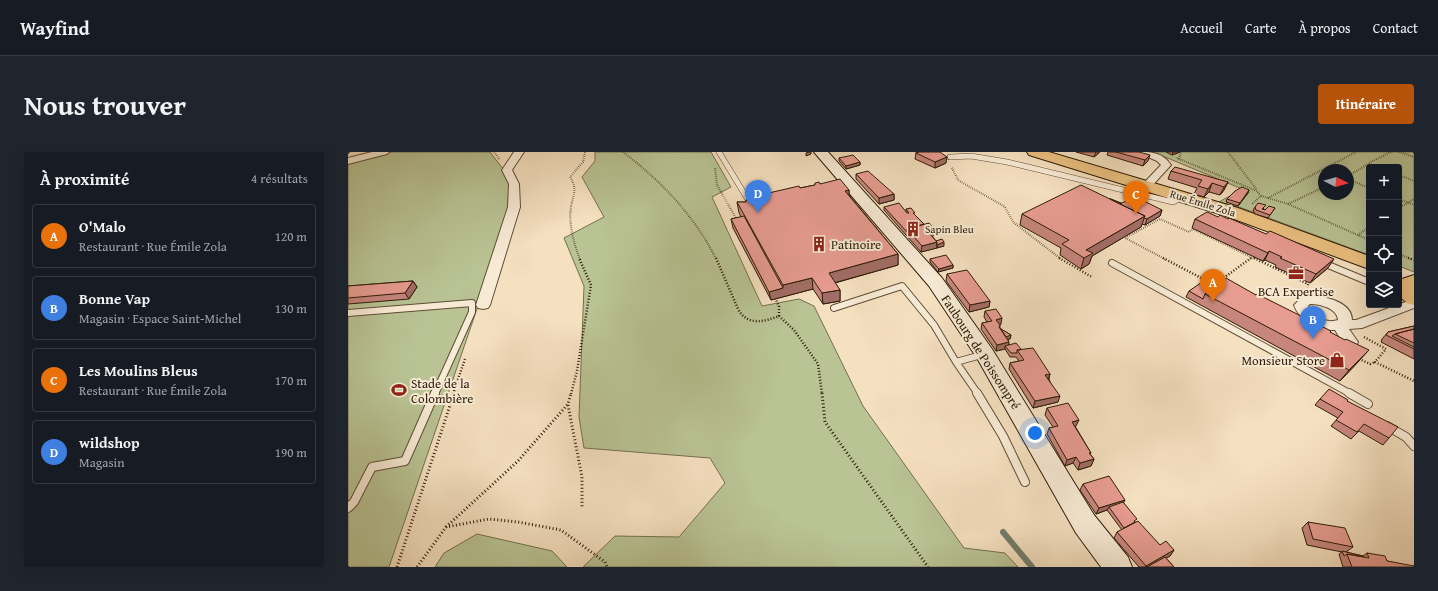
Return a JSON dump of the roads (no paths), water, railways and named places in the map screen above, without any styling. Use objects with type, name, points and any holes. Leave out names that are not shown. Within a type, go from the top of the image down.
[{"type":"main road","name":"Faubourg de Poissompré","points":[[822,152],[936,282],[985,354],[1085,524],[1118,567]]},
{"type":"main road","name":"Rue Émile Zola","points":[[1034,152],[1239,214],[1366,262]]},
{"type":"street","points":[[348,161],[384,152]]},
{"type":"street","points":[[483,305],[514,207],[514,184],[507,170],[519,152]]},
{"type":"street","points":[[1144,152],[1161,159],[1167,168],[1146,186]]},
{"type":"street","points":[[1384,314],[1357,312],[1338,308],[1326,302],[1313,300],[1307,300],[1301,305],[1304,313],[1314,320],[1326,325],[1357,325],[1414,303]]},
{"type":"street","points":[[1338,308],[1346,319],[1340,325]]},
{"type":"street","points":[[1340,325],[1356,339]]},
{"type":"lane","points":[[719,152],[750,203]]},
{"type":"lane","points":[[949,160],[958,155],[996,160],[1050,170],[1173,202],[1183,197]]},
{"type":"lane","points":[[1313,258],[1366,281]]},
{"type":"lane","points":[[1112,263],[1368,404]]},
{"type":"lane","points":[[834,308],[902,286],[934,325],[956,362],[986,407],[1019,468],[1024,482]]},
{"type":"lane","points":[[348,313],[472,304],[472,312],[405,462],[372,467],[354,502],[348,508]]},
{"type":"lane","points":[[956,362],[985,354]]},
{"type":"lane","points":[[1378,421],[1406,437],[1414,446]]},
{"type":"waterway","points":[[1003,532],[1032,567]]},
{"type":"place","name":"wildshop","points":[[758,213]]},
{"type":"place","name":"Les Moulins Bleus","points":[[1136,214]]},
{"type":"place","name":"Sapin Bleu","points":[[913,229]]},
{"type":"place","name":"Patinoire","points":[[819,244]]},
{"type":"place","name":"BCA Expertise","points":[[1296,273]]},
{"type":"place","name":"O'Malo","points":[[1213,302]]},
{"type":"place","name":"Bonne Vap","points":[[1313,339]]},
{"type":"place","name":"Monsieur Store","points":[[1337,360]]},
{"type":"place","name":"Stade de la Colombière","points":[[399,390]]}]
